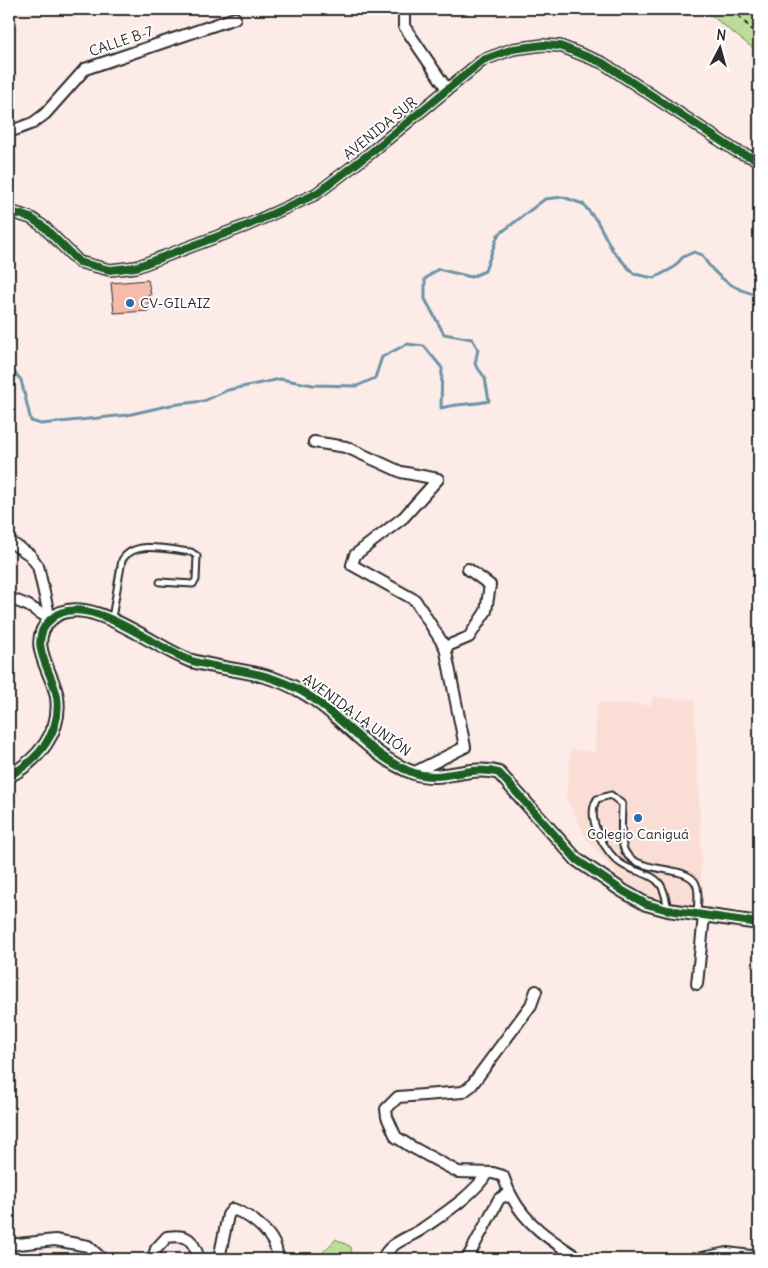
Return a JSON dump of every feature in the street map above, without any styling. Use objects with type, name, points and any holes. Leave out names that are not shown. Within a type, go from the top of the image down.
[{"type":"street","points":[[406,9],[404,13],[404,26],[447,88]]},
{"type":"street","name":"CALLE B-7","points":[[9,132],[33,123],[45,114],[85,69],[235,18]]},
{"type":"street","name":"AVENIDA SUR","points":[[9,211],[31,218],[44,227],[80,262],[110,270],[136,268],[248,225],[316,194],[369,154],[483,60],[502,53],[543,45],[560,46],[604,63],[736,152],[759,160]]},
{"type":"street","points":[[314,442],[346,447],[402,472],[438,479],[404,518],[355,555],[352,565],[414,600],[445,647],[465,747],[412,773]]},
{"type":"street","points":[[9,541],[30,555],[38,566],[50,620]]},
{"type":"street","points":[[445,647],[469,637],[486,611],[490,585],[468,570]]},
{"type":"street","points":[[9,598],[27,605],[50,620]]},
{"type":"street","name":"AVENIDA LA UNIÓN","points":[[50,620],[57,614],[79,612],[112,619],[180,657],[199,663],[265,675],[299,690],[319,703],[386,758],[412,773],[424,776],[476,769],[499,773],[577,860],[646,904],[701,916],[759,923]]},
{"type":"street","points":[[9,776],[44,748],[54,732],[57,696],[42,658],[41,641],[43,628],[50,620]]},
{"type":"street","points":[[697,984],[701,916]]},
{"type":"street","points":[[536,991],[531,1005],[470,1086],[463,1092],[398,1096],[386,1108],[387,1117],[396,1137],[458,1172],[488,1173],[503,1176],[511,1197],[535,1228],[580,1259]]},
{"type":"street","points":[[383,1259],[393,1245],[422,1229],[480,1186],[488,1173]]},
{"type":"street","points":[[468,1259],[499,1200],[504,1196],[511,1197]]},
{"type":"street","points":[[219,1259],[228,1215],[233,1209],[245,1213],[262,1228],[277,1253],[277,1259]]},
{"type":"street","points":[[154,1259],[156,1249],[167,1237],[180,1235],[188,1238],[196,1249],[199,1259]]},
{"type":"street","points":[[9,1245],[55,1240],[88,1246],[102,1259]]},
{"type":"street","points":[[696,1259],[727,1253],[759,1257]]},
{"type":"lane","points":[[112,619],[122,560],[126,554],[141,547],[191,552],[197,556],[196,580],[193,584],[160,582]]},
{"type":"lane","points":[[668,910],[662,885],[655,878],[620,863],[596,832],[594,804],[598,799],[611,796],[622,804],[623,847],[628,857],[640,863],[670,872],[685,873],[692,878],[697,886],[701,916]]},
{"type":"path","points":[[732,9],[759,37]]},
{"type":"shaded area","name":"Colegio Caniguá","points":[[652,697],[694,700],[701,844],[701,908],[656,898],[624,882],[586,838],[566,798],[571,750],[595,752],[597,703],[652,705]]},
{"type":"green space","points":[[703,9],[759,9],[759,53]]},
{"type":"green space","points":[[336,1239],[351,1247],[352,1259],[316,1259]]},
{"type":"building","name":"CV-GILAIZ","points":[[148,280],[151,295],[147,296],[149,311],[114,313],[111,283]]},
{"type":"waterway","points":[[9,366],[21,380],[31,421],[41,424],[127,415],[171,405],[204,401],[228,390],[280,379],[313,385],[357,386],[375,378],[382,357],[407,344],[424,346],[442,368],[441,408],[489,401],[485,378],[475,364],[478,349],[472,339],[444,334],[425,299],[425,279],[438,269],[471,277],[485,271],[498,235],[545,199],[563,197],[583,204],[597,221],[613,251],[634,274],[654,278],[673,268],[683,257],[694,252],[702,255],[713,270],[726,281],[742,290],[759,295]]},
{"type":"cycle path","points":[[9,211],[31,218],[44,227],[79,262],[110,270],[136,267],[248,225],[316,194],[369,154],[483,60],[513,49],[543,45],[560,46],[603,63],[736,151],[759,160]]},
{"type":"cycle path","points":[[9,776],[29,762],[46,744],[56,722],[58,710],[55,687],[41,648],[40,638],[43,629],[50,620],[64,612],[82,611],[101,615],[121,624],[192,661],[260,675],[287,684],[315,700],[383,757],[414,773],[425,776],[478,771],[499,773],[577,860],[646,904],[668,910],[759,923]]},
{"type":"place","name":"CV-GILAIZ","points":[[130,303]]},
{"type":"place","name":"Colegio Caniguá","points":[[638,818]]}]
